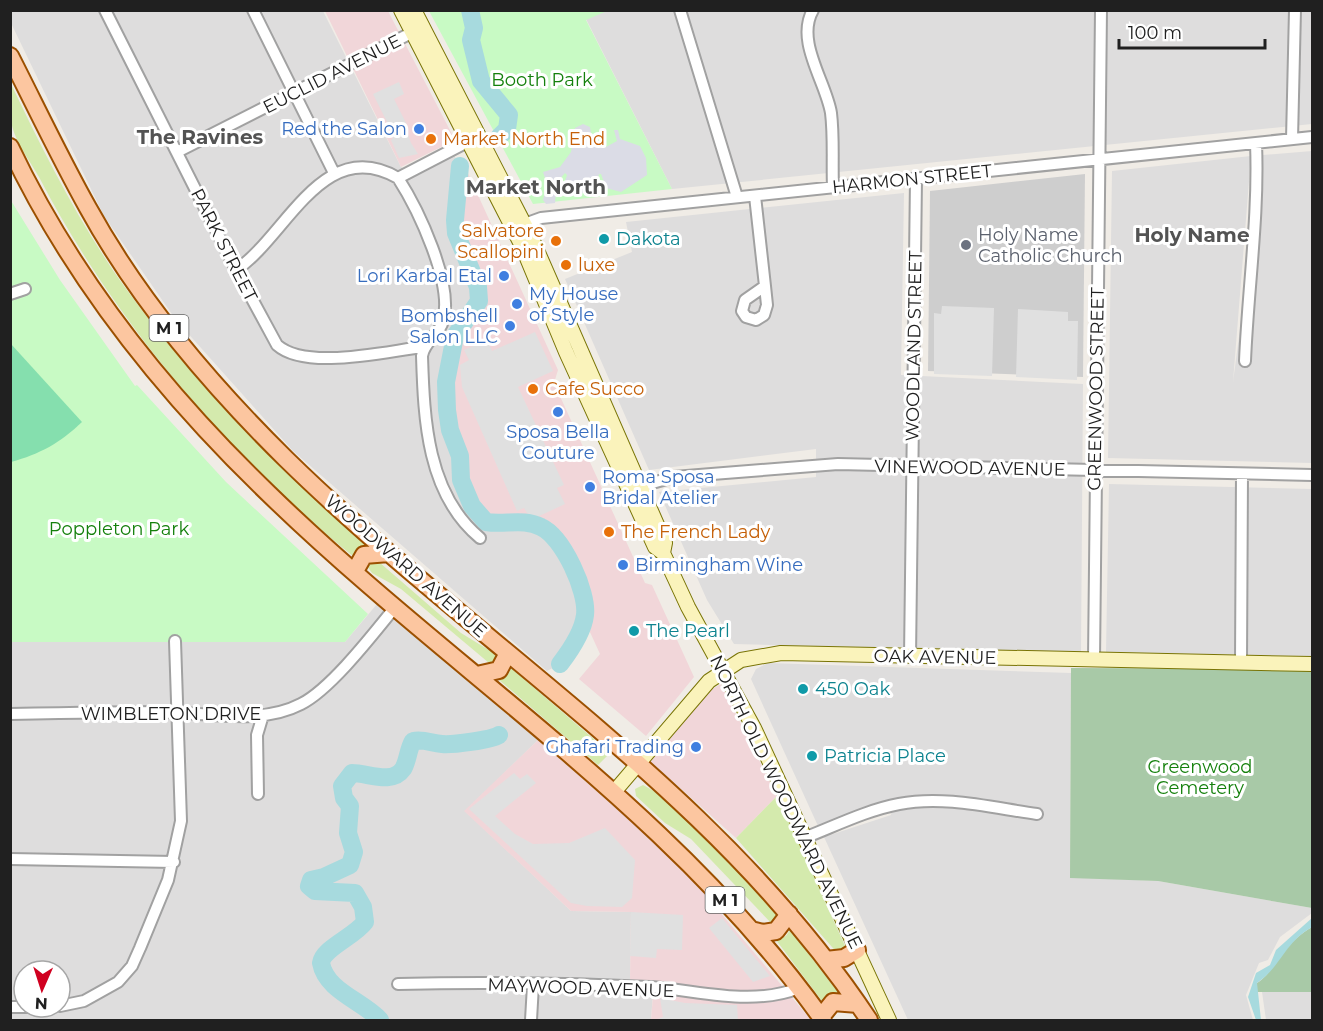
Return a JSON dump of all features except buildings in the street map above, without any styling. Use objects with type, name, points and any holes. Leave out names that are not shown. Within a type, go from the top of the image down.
[{"type":"main road","name":"WOODWARD AVENUE","points":[[10,56],[89,210],[135,282],[183,346],[235,406],[286,459],[389,553],[638,764],[724,842],[789,914],[826,960],[869,1020]]},
{"type":"main road","name":"WOODWARD AVENUE","points":[[10,147],[58,236],[135,349],[268,493],[355,571],[614,792],[694,867],[751,930],[822,1019]]},
{"type":"main road","points":[[355,571],[364,555],[389,553]]},
{"type":"main road","points":[[477,675],[499,670],[508,653]]},
{"type":"main road","points":[[751,930],[763,933],[776,931],[789,914]]},
{"type":"main road","points":[[826,960],[844,958],[857,950]]},
{"type":"main road","points":[[822,1019],[833,1002],[858,1004]]},
{"type":"street","name":"PARK STREET","points":[[105,10],[236,270],[277,345],[288,353],[306,356],[350,356],[423,346]]},
{"type":"street","points":[[253,10],[334,173]]},
{"type":"street","name":"NORTH OLD WOODWARD AVENUE","points":[[401,10],[418,30],[519,226],[635,488],[665,543],[663,553],[691,613],[754,728],[889,1020]]},
{"type":"street","name":"NORTH OLD WOODWARD AVENUE","points":[[414,10],[418,30]]},
{"type":"street","points":[[680,10],[737,197]]},
{"type":"street","points":[[813,10],[808,24],[809,42],[828,100],[833,187]]},
{"type":"street","name":"GREENWOOD STREET","points":[[1094,660],[1101,10]]},
{"type":"street","points":[[1292,139],[1294,10]]},
{"type":"street","name":"EUCLID AVENUE","points":[[177,153],[418,30]]},
{"type":"street","name":"HARMON STREET","points":[[519,226],[541,218],[1312,137]]},
{"type":"street","points":[[398,178],[474,138]]},
{"type":"street","points":[[1245,361],[1248,296],[1255,240],[1256,143]]},
{"type":"street","points":[[236,270],[248,261],[300,203],[334,173],[350,168],[370,168],[398,178],[431,244],[444,300],[444,315],[440,328],[423,346],[423,368],[434,465],[452,508],[463,523],[480,538]]},
{"type":"street","name":"WOODLAND STREET","points":[[910,657],[916,179]]},
{"type":"street","points":[[756,195],[765,286]]},
{"type":"street","points":[[10,294],[25,289]]},
{"type":"street","name":"VINEWOOD AVENUE","points":[[635,488],[674,477],[811,466],[912,466],[1312,475]]},
{"type":"street","points":[[1241,663],[1242,474]]},
{"type":"street","name":"WIMBLETON DRIVE","points":[[10,714],[263,715],[293,708],[315,696],[396,606]]},
{"type":"street","points":[[72,1004],[84,1001],[105,991],[125,974],[153,920],[174,862],[181,821],[175,641]]},
{"type":"street","name":"OAK AVENUE","points":[[614,792],[710,681],[741,660],[773,654],[1312,664]]},
{"type":"street","points":[[258,794],[257,735],[263,715]]},
{"type":"street","points":[[804,838],[885,808],[914,802],[956,803],[1037,814]]},
{"type":"street","points":[[10,859],[174,862]]},
{"type":"street","name":"MAYWOOD AVENUE","points":[[398,984],[653,987],[692,994],[764,995],[786,993],[799,988]]},
{"type":"street","points":[[531,1020],[533,985]]},
{"type":"shaded area","points":[[11,10],[323,11],[401,167],[416,175],[454,155],[460,166],[456,233],[478,287],[479,301],[455,336],[446,382],[448,425],[460,456],[461,478],[483,519],[501,523],[529,522],[541,526],[554,536],[574,572],[584,596],[585,614],[575,641],[560,664],[547,671],[293,451],[176,320],[104,216],[11,23]]},
{"type":"shaded area","points":[[607,10],[1312,11],[1312,124],[672,189],[586,19]]},
{"type":"shaded area","points":[[325,11],[388,11],[453,136],[451,142],[401,167]]},
{"type":"shaded area","points":[[399,82],[404,94],[394,99],[407,125],[405,126],[411,143],[418,154],[399,158],[391,140],[392,132],[373,94]]},
{"type":"shaded area","points":[[583,124],[590,127],[592,139],[604,148],[617,141],[614,130],[618,130],[620,139],[640,146],[646,158],[647,175],[621,192],[606,188],[599,174],[595,189],[579,194],[564,184],[567,175],[565,173],[557,182],[555,203],[546,204],[543,200],[547,184],[543,172],[560,167],[571,152],[575,128]]},
{"type":"shaded area","points":[[1312,151],[1312,463],[1108,458],[1112,171],[1251,156],[1233,382],[1263,155]]},
{"type":"shaded area","points":[[466,169],[558,370],[554,383],[645,583],[652,585],[694,677],[646,736],[579,679],[600,654],[584,619],[585,601],[581,589],[554,536],[541,526],[529,522],[486,522],[472,506],[461,480],[460,456],[448,424],[446,392],[455,336],[479,301],[479,293],[455,220]]},
{"type":"shaded area","points":[[1085,174],[1083,377],[928,371],[930,191]]},
{"type":"shaded area","points":[[904,193],[901,375],[1083,384],[1081,652],[734,644],[707,600],[659,492],[816,477],[816,449],[649,470],[565,279],[632,252],[626,222]]},
{"type":"shaded area","points":[[942,306],[994,308],[992,376],[934,374],[934,313],[941,314]]},
{"type":"shaded area","points":[[1018,309],[1068,312],[1068,321],[1078,321],[1077,380],[1016,377]]},
{"type":"shaded area","points":[[535,332],[553,371],[518,387],[564,485],[557,488],[565,504],[535,518],[529,516],[524,508],[517,511],[462,387],[460,365],[469,360],[464,350],[487,340],[492,351]]},
{"type":"shaded area","points":[[1109,484],[1312,489],[1312,656],[1106,652]]},
{"type":"shaded area","points":[[377,604],[538,740],[465,811],[571,911],[631,912],[630,991],[653,993],[651,1020],[11,1020],[10,642],[345,642]]},
{"type":"shaded area","points":[[768,663],[1071,673],[1070,877],[1158,881],[1312,908],[1312,913],[1280,937],[1268,960],[1259,963],[1246,995],[1253,1020],[908,1020],[824,837],[891,815],[888,802],[818,826],[751,679],[756,669]]},
{"type":"shaded area","points":[[721,684],[777,796],[736,838],[650,761],[709,691]]},
{"type":"shaded area","points":[[538,740],[641,830],[692,879],[811,1020],[651,1020],[654,983],[630,981],[631,912],[571,911],[464,811]]},
{"type":"shaded area","points":[[514,773],[520,779],[527,774],[536,783],[495,816],[515,834],[533,844],[569,843],[605,828],[635,860],[632,898],[622,907],[571,903],[469,809]]},
{"type":"shaded area","points":[[631,912],[683,915],[682,950],[657,949],[656,958],[630,956]]},
{"type":"shaded area","points":[[722,918],[770,976],[753,982],[709,928]]},
{"type":"shaded area","points":[[1262,992],[1312,992],[1312,1020],[1266,1020]]},
{"type":"shaded area","points":[[660,998],[685,1003],[737,1005],[738,1020],[655,1020],[663,1017]]},
{"type":"green space","name":"Booth Park","points":[[429,11],[607,11],[586,20],[672,189],[533,204]]},
{"type":"green space","points":[[11,84],[77,213],[124,286],[207,390],[237,422],[300,485],[366,544],[354,557],[263,476],[219,431],[177,383],[101,282],[68,230],[18,142],[10,116]]},
{"type":"green space","name":"Poppleton Park","points":[[10,199],[60,280],[135,386],[137,385],[226,482],[368,614],[345,642],[11,642]]},
{"type":"green space","points":[[11,344],[82,422],[49,447],[11,462]]},
{"type":"green space","points":[[370,562],[379,562],[461,633],[492,652],[499,660],[495,665],[489,663],[401,589],[372,573],[367,566]]},
{"type":"green space","points":[[511,668],[610,753],[598,765],[498,679],[508,674]]},
{"type":"green space","name":"Greenwood Cemetery","points":[[1071,668],[1312,669],[1312,908],[1158,881],[1070,878]]},
{"type":"green space","points":[[643,785],[660,795],[696,825],[733,863],[779,914],[772,924],[691,839],[665,823],[636,796],[635,789]]},
{"type":"green space","points":[[777,796],[846,948],[839,955],[736,838]]},
{"type":"green space","points":[[1312,927],[1312,992],[1256,992],[1257,983],[1262,980],[1282,953]]},
{"type":"green space","points":[[790,930],[838,992],[822,1001],[776,940],[786,936]]},
{"type":"water","points":[[1312,918],[1312,927],[1295,940],[1272,970],[1257,983],[1261,1020],[1256,1020],[1248,997],[1256,973],[1270,965],[1276,950]]},
{"type":"waterway","points":[[470,10],[474,28],[471,40],[481,81],[509,115],[507,129],[499,137]]},
{"type":"waterway","points":[[460,166],[456,233],[478,287],[479,301],[455,336],[446,382],[450,430],[460,456],[461,480],[472,506],[486,522],[521,522],[541,527],[558,542],[572,566],[582,593],[585,615],[579,635],[560,664]]},
{"type":"waterway","points":[[380,1020],[337,988],[324,973],[321,963],[327,952],[354,933],[365,922],[363,907],[355,893],[315,891],[309,886],[311,880],[324,877],[350,865],[354,852],[348,833],[350,806],[344,798],[342,786],[352,773],[379,777],[398,774],[405,766],[413,741],[454,744],[499,735]]},
{"type":"place","name":"Red the Salon","points":[[419,129]]},
{"type":"place","name":"Market North End","points":[[431,139]]},
{"type":"place","name":"Dakota","points":[[604,239]]},
{"type":"place","name":"Salvatore Scallopini","points":[[556,241]]},
{"type":"place","name":"Holy Name Catholic Church","points":[[966,245]]},
{"type":"place","name":"luxe","points":[[566,265]]},
{"type":"place","name":"Lori Karbal Etal","points":[[504,276]]},
{"type":"place","name":"My House of Style","points":[[517,304]]},
{"type":"place","name":"Bombshell Salon LLC","points":[[510,326]]},
{"type":"place","name":"Cafe Succo","points":[[533,389]]},
{"type":"place","name":"Sposa Bella Couture","points":[[558,412]]},
{"type":"place","name":"Roma Sposa Bridal Atelier","points":[[590,487]]},
{"type":"place","name":"The French Lady","points":[[609,532]]},
{"type":"place","name":"Birmingham Wine","points":[[623,565]]},
{"type":"place","name":"The Pearl","points":[[634,631]]},
{"type":"place","name":"450 Oak","points":[[803,689]]},
{"type":"place","name":"Ghafari Trading","points":[[696,747]]},
{"type":"place","name":"Patricia Place","points":[[812,756]]},
{"type":"district","name":"The Ravines","points":[[200,137]]},
{"type":"district","name":"Market North","points":[[536,187]]},
{"type":"district","name":"Holy Name","points":[[1192,235]]}]
